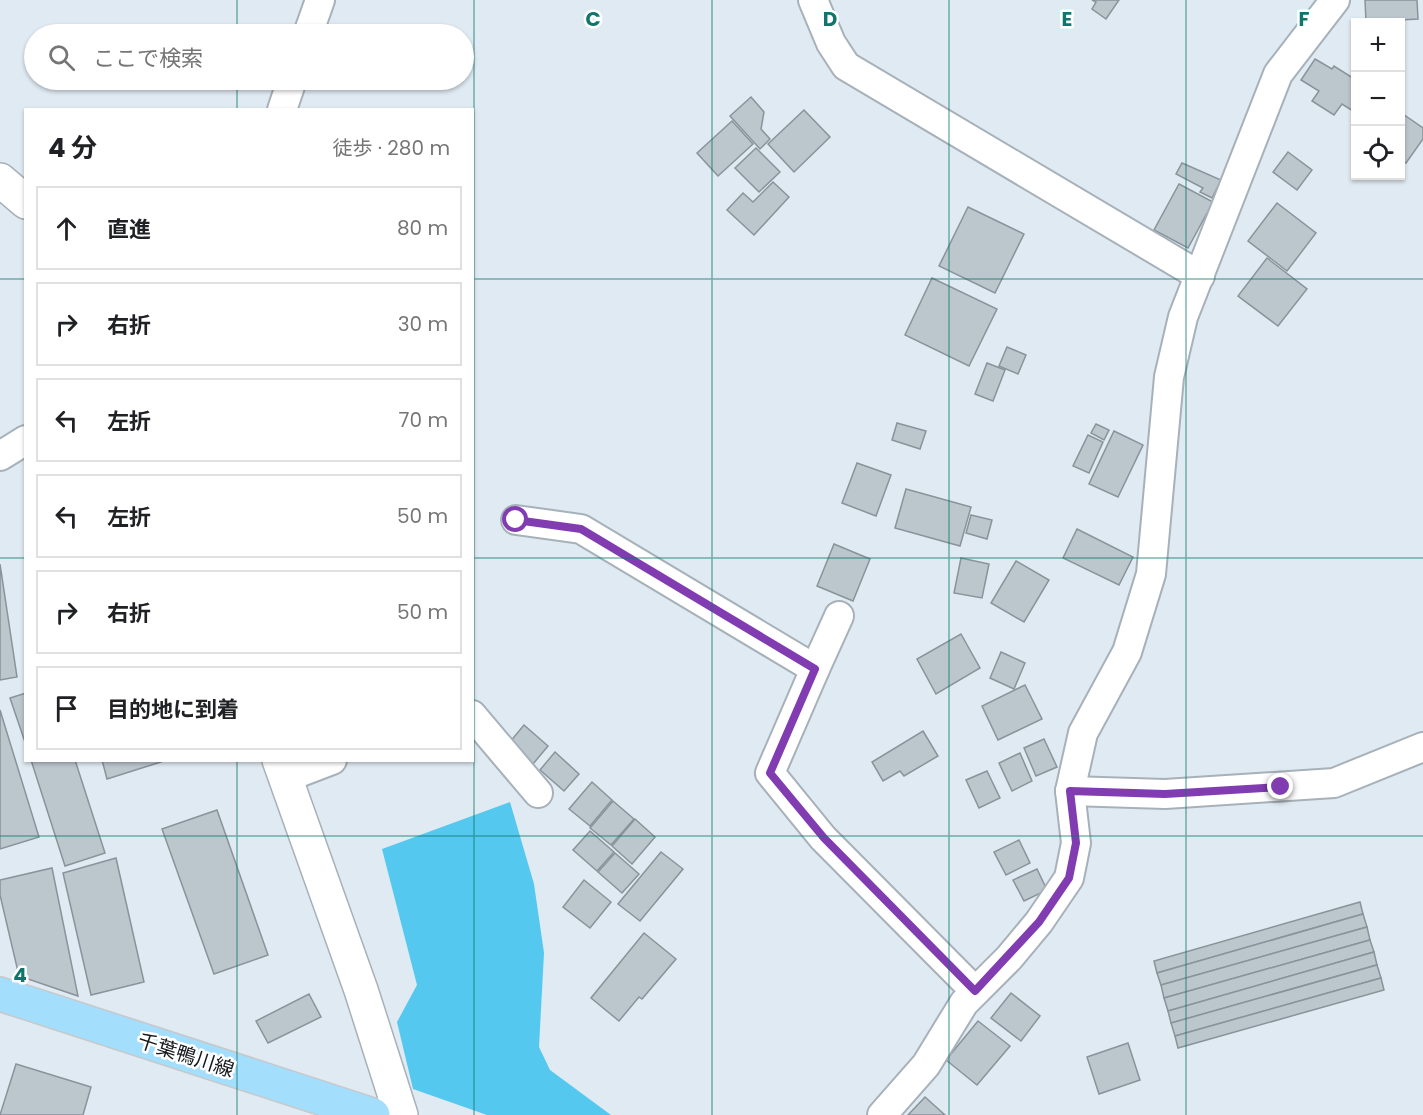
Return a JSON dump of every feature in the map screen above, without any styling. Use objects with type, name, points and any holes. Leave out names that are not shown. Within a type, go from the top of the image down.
[{"type":"main road","name":"千葉鴨川線","points":[[0,994],[373,1115]]},
{"type":"street","points":[[312,24],[320,0]]},
{"type":"street","points":[[813,0],[831,43],[846,66],[1200,276]]},
{"type":"street","points":[[882,1115],[926,1065],[964,1003],[1031,931],[1069,878],[1076,843],[1070,791],[1083,733],[1127,652],[1151,574],[1169,377],[1183,317],[1278,74],[1335,0]]},
{"type":"street","points":[[283,108],[289,90]]},
{"type":"street","points":[[0,180],[24,200]]},
{"type":"street","points":[[0,456],[24,442]]},
{"type":"street","points":[[516,520],[581,529],[815,669]]},
{"type":"street","points":[[839,616],[770,773],[824,838],[975,991]]},
{"type":"street","points":[[474,717],[538,793]]},
{"type":"street","points":[[1070,791],[1165,794],[1334,783],[1423,747]]},
{"type":"street","points":[[321,762],[282,769],[361,990],[401,1115]]},
{"type":"water","points":[[510,802],[534,884],[544,953],[539,1047],[550,1070],[611,1115],[487,1115],[413,1089],[397,1022],[417,985],[382,849]]},
{"type":"building","points":[[1092,0],[1119,0],[1106,19],[1092,9],[1096,2]]},
{"type":"building","points":[[1365,0],[1417,0],[1418,19],[1366,18]]},
{"type":"building","points":[[1315,59],[1332,69],[1334,66],[1351,77],[1351,110],[1342,104],[1334,115],[1312,101],[1319,91],[1301,80]]},
{"type":"building","points":[[751,97],[764,112],[761,129],[770,139],[760,149],[730,116]]},
{"type":"building","points":[[804,110],[830,137],[794,172],[768,144]]},
{"type":"building","points":[[1405,115],[1423,128],[1423,139],[1406,163]]},
{"type":"building","points":[[732,121],[753,144],[718,176],[697,153]]},
{"type":"building","points":[[756,148],[780,172],[759,192],[735,168]]},
{"type":"building","points":[[1288,152],[1312,170],[1297,190],[1273,172]]},
{"type":"building","points":[[1182,163],[1221,180],[1212,198],[1200,192],[1203,188],[1176,174]]},
{"type":"building","points":[[773,182],[789,197],[754,235],[727,210],[743,193],[753,202]]},
{"type":"building","points":[[1179,184],[1213,202],[1188,248],[1154,230]]},
{"type":"building","points":[[1277,203],[1316,233],[1287,271],[1248,241]]},
{"type":"building","points":[[968,207],[1024,234],[995,293],[939,266]]},
{"type":"building","points":[[1267,258],[1307,289],[1278,326],[1238,296]]},
{"type":"building","points":[[932,278],[997,309],[969,366],[905,335]]},
{"type":"building","points":[[1007,347],[1026,355],[1018,374],[999,366]]},
{"type":"building","points":[[987,363],[1005,370],[993,401],[975,394]]},
{"type":"building","points":[[897,423],[926,431],[920,449],[892,440]]},
{"type":"building","points":[[1096,424],[1109,430],[1104,440],[1091,433]]},
{"type":"building","points":[[1114,431],[1143,445],[1118,497],[1089,484]]},
{"type":"building","points":[[1088,435],[1103,442],[1089,473],[1073,466]]},
{"type":"building","points":[[857,463],[891,475],[876,516],[842,503]]},
{"type":"building","points":[[906,489],[971,507],[960,546],[895,528]]},
{"type":"building","points":[[971,515],[992,520],[987,539],[966,533]]},
{"type":"building","points":[[1077,529],[1133,557],[1119,585],[1063,558]]},
{"type":"building","points":[[834,544],[870,559],[853,601],[817,586]]},
{"type":"building","points":[[961,558],[989,564],[982,598],[954,593]]},
{"type":"building","points":[[1016,561],[1049,580],[1024,622],[991,603]]},
{"type":"building","points":[[0,564],[17,677],[0,680]]},
{"type":"building","points":[[961,634],[980,668],[936,694],[917,659]]},
{"type":"building","points":[[1001,652],[1025,663],[1014,689],[990,678]]},
{"type":"building","points":[[1025,685],[1042,719],[998,740],[982,706]]},
{"type":"building","points":[[24,694],[24,739],[10,698]]},
{"type":"building","points":[[0,710],[39,837],[0,849]]},
{"type":"building","points":[[524,725],[548,746],[533,764],[509,743]]},
{"type":"building","points":[[923,731],[938,756],[904,776],[900,771],[883,781],[872,762]]},
{"type":"building","points":[[1044,739],[1057,767],[1036,776],[1024,748]]},
{"type":"building","points":[[555,752],[579,774],[564,791],[540,770]]},
{"type":"building","points":[[1020,753],[1032,781],[1012,791],[999,763]]},
{"type":"building","points":[[32,762],[76,762],[105,853],[65,866]]},
{"type":"building","points":[[103,762],[161,762],[107,779]]},
{"type":"building","points":[[987,771],[1000,798],[979,808],[966,780]]},
{"type":"building","points":[[592,782],[612,800],[590,826],[569,809]]},
{"type":"building","points":[[613,801],[634,819],[611,845],[590,828]]},
{"type":"building","points":[[217,810],[268,955],[214,974],[162,829]]},
{"type":"building","points":[[635,819],[655,837],[632,864],[612,846]]},
{"type":"building","points":[[590,831],[614,852],[597,871],[573,850]]},
{"type":"building","points":[[1019,840],[1030,863],[1006,875],[994,852]]},
{"type":"building","points":[[661,852],[683,869],[640,921],[618,904]]},
{"type":"building","points":[[615,853],[639,874],[622,893],[598,872]]},
{"type":"building","points":[[116,858],[144,982],[91,995],[63,873]]},
{"type":"building","points":[[52,868],[78,996],[19,976],[0,895],[0,880]]},
{"type":"building","points":[[1037,869],[1047,890],[1024,901],[1013,880]]},
{"type":"building","points":[[584,880],[611,902],[590,928],[563,907]]},
{"type":"building","points":[[1360,902],[1363,914],[1157,973],[1154,961]]},
{"type":"building","points":[[1363,914],[1367,927],[1161,985],[1157,973]]},
{"type":"building","points":[[1367,927],[1370,940],[1164,998],[1161,985]]},
{"type":"building","points":[[644,933],[676,959],[642,999],[639,997],[619,1021],[591,998]]},
{"type":"building","points":[[1370,940],[1374,952],[1168,1011],[1164,998]]},
{"type":"building","points":[[1374,952],[1377,965],[1171,1023],[1168,1011]]},
{"type":"building","points":[[1377,965],[1381,978],[1175,1036],[1171,1023]]},
{"type":"building","points":[[1381,978],[1384,990],[1178,1048],[1175,1036]]},
{"type":"building","points":[[1011,993],[1040,1016],[1021,1041],[991,1018]]},
{"type":"building","points":[[309,994],[321,1017],[268,1043],[256,1021]]},
{"type":"building","points":[[978,1021],[1010,1046],[977,1085],[946,1060]]},
{"type":"building","points":[[1128,1043],[1140,1080],[1099,1094],[1087,1057]]},
{"type":"building","points":[[16,1064],[91,1087],[83,1115],[0,1115]]},
{"type":"building","points":[[925,1097],[945,1115],[908,1115]]},
{"type":"route","points":[[516,520],[581,529],[815,669],[770,773],[824,838],[975,991],[1009,958],[1039,922],[1069,878],[1076,843],[1070,791],[1165,794],[1281,787]]}]
